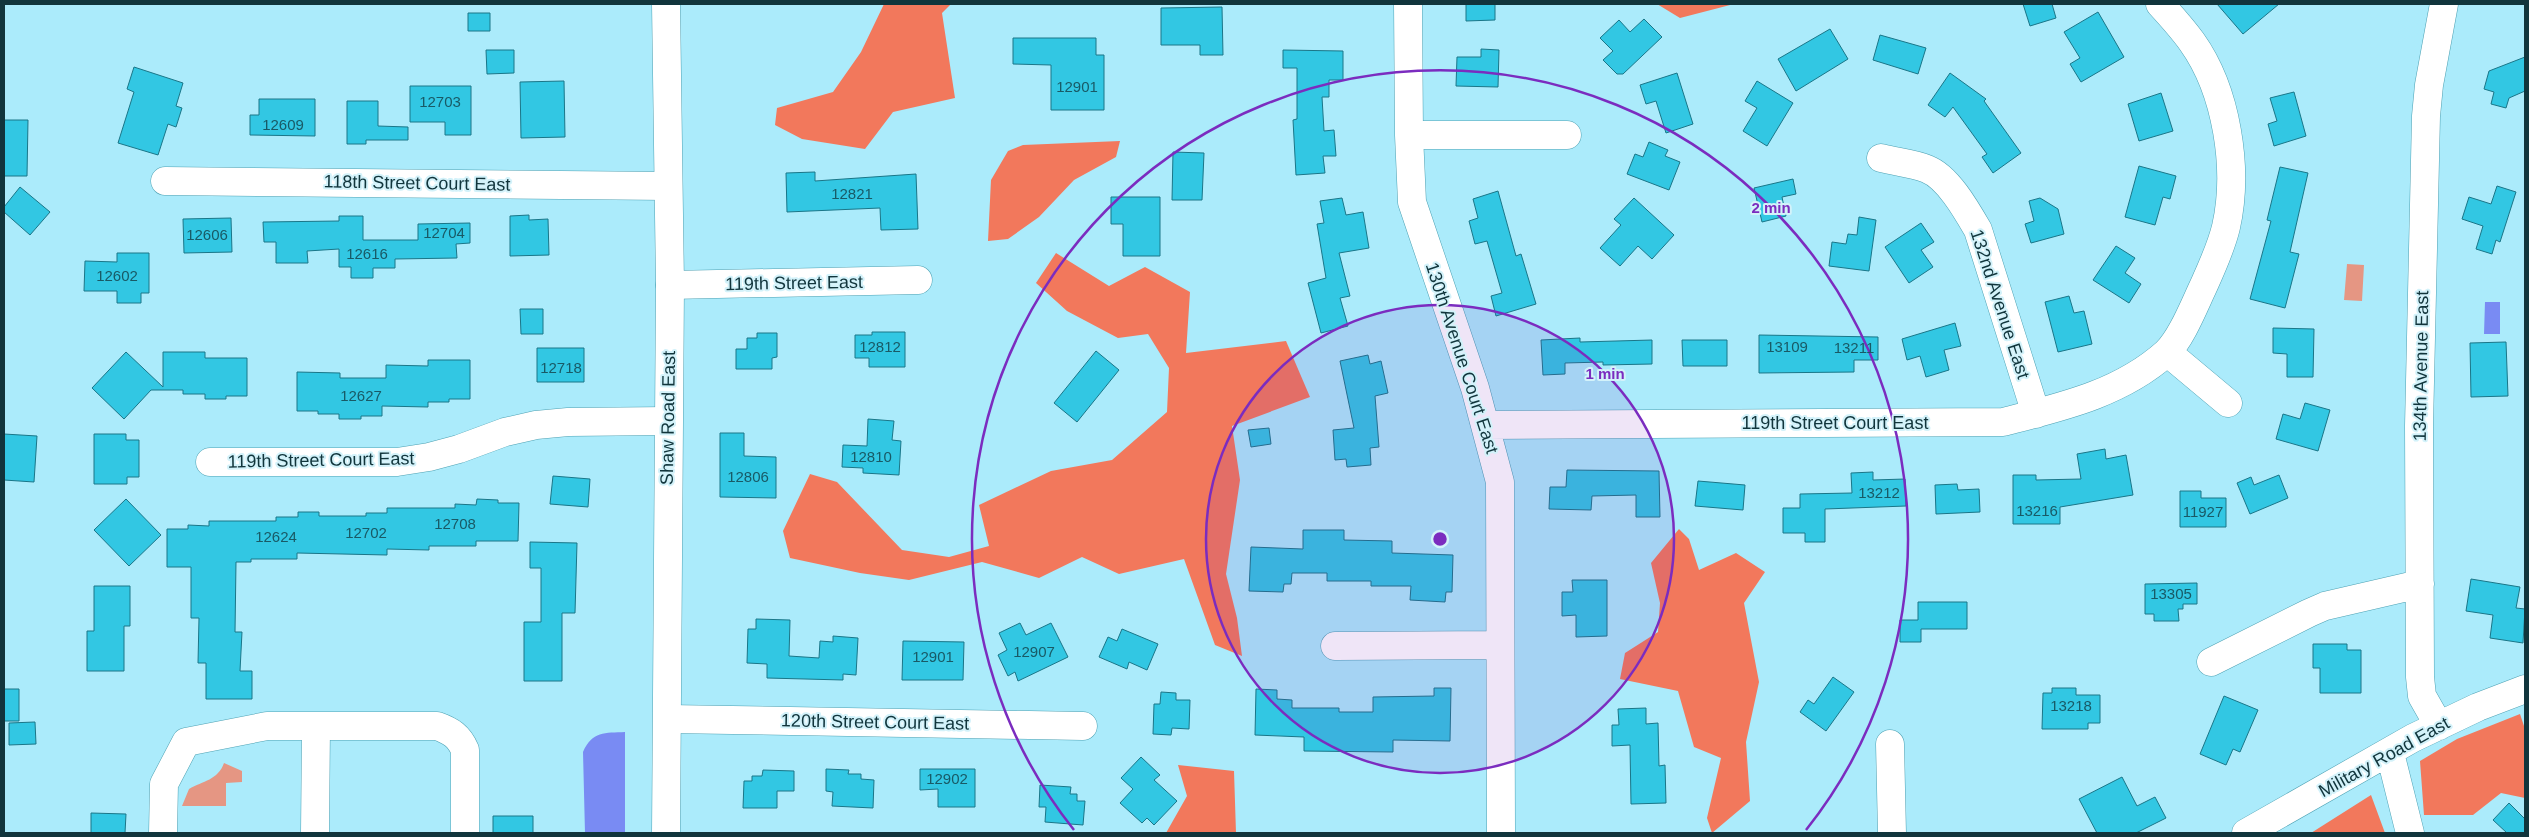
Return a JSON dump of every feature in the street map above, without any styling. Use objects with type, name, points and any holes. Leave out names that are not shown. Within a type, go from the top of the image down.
[{"type":"street","name":"Shaw Road East","points":[[666,4],[670,285],[666,833]]},
{"type":"street","name":"130th Avenue Court East","points":[[1408,4],[1409,135],[1412,202],[1486,425],[1500,482],[1501,833]]},
{"type":"street","points":[[2160,4],[2192,42],[2204,62],[2220,101],[2230,144],[2231,182],[2226,226],[2219,252],[2194,308],[2167,352],[2228,403]]},
{"type":"street","name":"134th Avenue East","points":[[2439,726],[2422,696],[2419,426],[2426,116],[2429,85],[2444,4]]},
{"type":"street","points":[[1409,135],[1567,135]]},
{"type":"street","name":"132nd Avenue East","points":[[1881,158],[1928,169],[1948,186],[1963,203],[1978,230],[2036,414]]},
{"type":"street","name":"118th Street Court East","points":[[165,181],[668,186]]},
{"type":"street","name":"119th Street East","points":[[670,285],[918,280]]},
{"type":"street","name":"119th Street Court East","points":[[1486,425],[2004,422],[2036,414],[2107,391],[2132,377],[2167,352]]},
{"type":"street","name":"119th Street Court East","points":[[210,462],[397,462],[452,451],[505,432],[536,425],[568,422],[668,421]]},
{"type":"street","points":[[2211,662],[2309,612],[2325,606],[2420,584]]},
{"type":"street","points":[[1335,646],[1500,645]]},
{"type":"street","name":"Military Road East","points":[[2246,833],[2390,753],[2413,738],[2525,689]]},
{"type":"street","name":"120th Street Court East","points":[[668,719],[1083,726]]},
{"type":"street","points":[[163,833],[164,784],[186,742],[267,726],[437,726],[452,731],[460,739],[465,750],[465,833]]},
{"type":"street","points":[[315,833],[316,727]]},
{"type":"street","points":[[1890,744],[1892,833]]},
{"type":"street","points":[[2390,753],[2410,833]]},
{"type":"shaded area","points":[[884,4],[951,4],[942,13],[955,98],[893,112],[865,149],[802,139],[775,125],[777,108],[833,92],[861,52]]},
{"type":"shaded area","points":[[1657,4],[1734,4],[1680,18]]},
{"type":"shaded area","points":[[1120,141],[1116,157],[1074,180],[1039,217],[1008,239],[988,241],[991,180],[1008,151],[1023,145]]},
{"type":"shaded area","points":[[1056,253],[1109,286],[1145,267],[1190,292],[1186,353],[1286,341],[1310,397],[1232,426],[1240,480],[1226,574],[1237,618],[1242,656],[1215,645],[1184,559],[1119,574],[1082,557],[1039,578],[982,562],[909,580],[860,573],[790,558],[783,531],[810,474],[837,482],[902,550],[949,557],[989,546],[979,505],[1051,471],[1112,460],[1167,412],[1169,368],[1148,334],[1118,338],[1067,311],[1036,283]]},
{"type":"shaded area","points":[[2347,264],[2364,265],[2362,301],[2344,300]]},
{"type":"shaded area","points":[[1679,529],[1689,539],[1699,570],[1736,553],[1765,572],[1744,603],[1759,682],[1746,742],[1750,801],[1712,833],[1707,818],[1721,758],[1694,747],[1678,691],[1620,679],[1625,653],[1658,632],[1660,603],[1651,563]]},
{"type":"shaded area","points":[[2520,714],[2525,729],[2525,798],[2501,793],[2473,815],[2424,815],[2420,761],[2457,739]]},
{"type":"shaded area","points":[[224,763],[242,771],[242,782],[226,783],[226,806],[182,806],[189,789],[214,777]]},
{"type":"shaded area","points":[[1178,765],[1234,771],[1236,833],[1166,833],[1187,796]]},
{"type":"shaded area","points":[[2371,795],[2385,833],[2311,833]]},
{"type":"water","points":[[2485,302],[2500,302],[2500,334],[2484,334]]},
{"type":"water","points":[[625,732],[625,833],[585,833],[583,752],[591,740],[600,734]]},
{"type":"building","points":[[1466,4],[1495,4],[1495,20],[1466,21]]},
{"type":"building","points":[[2023,4],[2052,4],[2056,18],[2030,26]]},
{"type":"building","points":[[2217,4],[2279,4],[2243,34]]},
{"type":"building","points":[[1222,7],[1223,55],[1200,55],[1200,45],[1161,45],[1161,8]]},
{"type":"building","points":[[2098,12],[2124,57],[2081,82],[2070,64],[2080,58],[2064,32]]},
{"type":"building","points":[[468,13],[490,13],[490,31],[468,31]]},
{"type":"building","points":[[1644,19],[1662,37],[1623,74],[1617,74],[1603,60],[1613,51],[1600,38],[1619,20],[1630,32]]},
{"type":"building","points":[[1830,29],[1848,59],[1796,91],[1778,59]]},
{"type":"building","points":[[1880,35],[1926,48],[1918,74],[1873,60]]},
{"type":"building","points":[[1013,38],[1096,38],[1096,55],[1104,55],[1104,110],[1051,110],[1051,65],[1013,64]]},
{"type":"building","points":[[1481,49],[1499,50],[1498,87],[1456,86],[1457,57],[1481,57]]},
{"type":"building","points":[[486,50],[514,50],[514,73],[487,74]]},
{"type":"building","points":[[1283,50],[1343,51],[1343,80],[1329,80],[1329,97],[1322,97],[1324,131],[1334,130],[1336,156],[1323,156],[1325,173],[1296,175],[1293,120],[1297,119],[1297,68],[1283,68]]},
{"type":"building","points":[[2525,57],[2525,91],[2509,98],[2506,108],[2491,104],[2494,92],[2484,89],[2489,71]]},
{"type":"building","points":[[134,67],[183,83],[176,106],[182,108],[176,127],[168,124],[158,155],[118,143],[134,92],[127,89]]},
{"type":"building","points":[[1677,73],[1693,124],[1666,133],[1656,101],[1646,104],[1640,85]]},
{"type":"building","points":[[1950,73],[1986,99],[1984,101],[2021,153],[1993,173],[1982,157],[1987,154],[1953,107],[1945,117],[1928,105]]},
{"type":"building","points":[[564,81],[565,137],[521,138],[520,82]]},
{"type":"building","points":[[1757,81],[1793,103],[1767,146],[1743,131],[1757,108],[1745,101]]},
{"type":"building","points":[[410,86],[471,86],[471,135],[445,135],[445,122],[410,122]]},
{"type":"building","points":[[2294,92],[2306,136],[2274,146],[2268,124],[2277,121],[2270,98]]},
{"type":"building","points":[[2161,93],[2173,131],[2139,141],[2128,104]]},
{"type":"building","points":[[259,99],[315,99],[315,136],[250,135],[250,115],[259,115]]},
{"type":"building","points":[[347,101],[378,101],[378,126],[408,127],[408,140],[366,140],[366,144],[347,144]]},
{"type":"building","points":[[4,120],[28,120],[27,176],[4,176]]},
{"type":"building","points":[[1649,142],[1668,150],[1665,156],[1680,162],[1669,190],[1627,174],[1635,154],[1643,157]]},
{"type":"building","points":[[1173,152],[1204,153],[1202,200],[1172,200]]},
{"type":"building","points":[[2139,166],[2176,176],[2170,199],[2163,197],[2155,225],[2125,217]]},
{"type":"building","points":[[2280,167],[2308,173],[2290,252],[2299,254],[2285,308],[2250,299],[2271,221],[2267,220]]},
{"type":"building","points":[[815,172],[815,181],[916,174],[918,229],[881,230],[880,208],[787,212],[786,173]]},
{"type":"building","points":[[1793,179],[1796,194],[1782,197],[1786,216],[1762,222],[1754,188]]},
{"type":"building","points":[[2497,186],[2516,192],[2500,242],[2496,240],[2492,254],[2476,249],[2483,226],[2462,219],[2469,197],[2491,204]]},
{"type":"building","points":[[20,187],[50,212],[30,235],[4,212],[4,207]]},
{"type":"building","points":[[1498,191],[1516,256],[1521,254],[1536,304],[1496,316],[1491,296],[1502,293],[1487,241],[1475,244],[1469,221],[1478,218],[1473,199]]},
{"type":"building","points":[[1111,197],[1160,197],[1160,256],[1123,256],[1123,224],[1111,224]]},
{"type":"building","points":[[1342,198],[1346,215],[1363,212],[1369,248],[1339,253],[1350,296],[1340,298],[1348,326],[1321,333],[1308,283],[1326,278],[1317,224],[1324,223],[1320,201]]},
{"type":"building","points":[[1634,198],[1674,235],[1652,259],[1638,246],[1620,266],[1600,248],[1621,225],[1614,219]]},
{"type":"building","points":[[2040,198],[2058,209],[2064,234],[2031,243],[2025,224],[2034,221],[2029,201]]},
{"type":"building","points":[[529,215],[529,220],[548,219],[549,255],[510,256],[510,216]]},
{"type":"building","points":[[339,216],[363,216],[363,240],[418,240],[418,224],[470,223],[470,243],[456,244],[457,258],[395,259],[395,268],[373,268],[373,278],[351,278],[351,267],[339,267],[339,249],[307,251],[308,263],[276,263],[276,242],[264,242],[263,222],[339,221]]},
{"type":"building","points":[[1859,217],[1876,220],[1869,271],[1829,266],[1832,242],[1846,244],[1848,234],[1857,235]]},
{"type":"building","points":[[231,218],[232,252],[184,253],[183,219]]},
{"type":"building","points":[[1921,223],[1934,242],[1921,250],[1933,267],[1909,283],[1885,247]]},
{"type":"building","points":[[2116,246],[2135,258],[2125,273],[2141,284],[2129,303],[2093,280]]},
{"type":"building","points":[[117,253],[149,253],[149,293],[141,293],[141,303],[117,303],[117,291],[84,291],[85,261],[117,262]]},
{"type":"building","points":[[2069,296],[2074,313],[2084,311],[2092,344],[2058,352],[2045,302]]},
{"type":"building","points":[[520,309],[543,309],[543,334],[521,334]]},
{"type":"building","points":[[1955,323],[1961,346],[1944,350],[1949,370],[1926,377],[1920,356],[1907,360],[1902,339]]},
{"type":"building","points":[[2273,328],[2314,329],[2313,377],[2287,377],[2287,354],[2273,353]]},
{"type":"building","points":[[872,332],[905,332],[905,367],[869,367],[869,358],[855,358],[855,335],[872,335]]},
{"type":"building","points":[[757,333],[777,333],[777,357],[772,358],[772,369],[736,369],[736,349],[747,349],[747,338],[757,338]]},
{"type":"building","points":[[1759,335],[1878,337],[1878,360],[1854,360],[1854,372],[1759,373]]},
{"type":"building","points":[[1580,338],[1580,342],[1652,340],[1652,364],[1603,365],[1603,362],[1565,363],[1565,374],[1543,375],[1541,340]]},
{"type":"building","points":[[1682,340],[1727,340],[1727,366],[1683,366]]},
{"type":"building","points":[[2506,342],[2508,396],[2471,397],[2470,343]]},
{"type":"building","points":[[537,348],[584,348],[584,382],[537,382]]},
{"type":"building","points":[[1096,351],[1119,370],[1077,422],[1054,403]]},
{"type":"building","points":[[126,352],[163,387],[163,352],[205,352],[205,358],[247,358],[247,396],[205,399],[205,394],[183,394],[183,390],[151,390],[124,419],[92,388]]},
{"type":"building","points":[[1368,355],[1370,364],[1381,361],[1388,393],[1375,396],[1379,447],[1370,448],[1371,465],[1347,467],[1346,459],[1335,460],[1333,430],[1354,428],[1340,361]]},
{"type":"building","points":[[428,360],[470,360],[470,399],[428,402],[428,407],[382,406],[382,416],[361,416],[361,419],[339,419],[339,414],[297,411],[297,372],[340,373],[340,378],[386,378],[386,365],[428,366]]},
{"type":"building","points":[[2305,403],[2330,410],[2318,451],[2276,439],[2283,414],[2300,419]]},
{"type":"building","points":[[868,419],[894,421],[892,440],[901,441],[899,475],[863,473],[863,468],[842,467],[843,445],[867,446]]},
{"type":"building","points":[[1269,428],[1271,444],[1251,447],[1248,430]]},
{"type":"building","points":[[720,433],[744,433],[744,456],[776,457],[776,498],[720,497]]},
{"type":"building","points":[[4,434],[37,436],[34,482],[4,480]]},
{"type":"building","points":[[94,434],[126,434],[126,440],[139,440],[139,477],[127,477],[127,484],[94,484]]},
{"type":"building","points":[[2105,449],[2106,459],[2126,455],[2133,495],[2060,507],[2060,524],[2013,524],[2013,475],[2036,475],[2036,480],[2081,479],[2077,454]]},
{"type":"building","points":[[1567,470],[1659,471],[1660,517],[1636,517],[1636,495],[1592,496],[1591,510],[1549,509],[1550,487],[1566,487]]},
{"type":"building","points":[[1873,472],[1873,480],[1905,479],[1906,506],[1825,509],[1825,542],[1805,542],[1805,533],[1783,533],[1783,508],[1800,508],[1800,494],[1852,493],[1851,473]]},
{"type":"building","points":[[2279,475],[2288,498],[2250,514],[2237,483],[2251,477],[2254,485]]},
{"type":"building","points":[[553,476],[590,479],[588,507],[550,504]]},
{"type":"building","points":[[1698,481],[1745,485],[1743,510],[1695,506]]},
{"type":"building","points":[[1957,484],[1958,490],[1979,489],[1980,512],[1936,514],[1935,485]]},
{"type":"building","points":[[2180,491],[2201,491],[2201,498],[2226,498],[2226,527],[2180,527]]},
{"type":"building","points":[[126,499],[161,535],[129,566],[94,530]]},
{"type":"building","points":[[477,499],[498,500],[498,503],[519,503],[518,541],[476,541],[476,546],[429,546],[429,550],[387,549],[387,555],[297,553],[297,559],[251,559],[251,562],[236,562],[235,632],[242,632],[240,671],[252,671],[252,699],[206,699],[206,663],[198,663],[199,618],[191,618],[191,567],[167,567],[167,529],[188,529],[188,525],[209,526],[209,521],[276,521],[276,517],[298,517],[298,512],[319,512],[319,516],[366,516],[366,513],[387,513],[387,508],[455,508],[455,504],[476,505]]},
{"type":"building","points":[[1303,530],[1344,530],[1344,540],[1392,541],[1392,553],[1453,555],[1452,592],[1446,592],[1445,602],[1410,600],[1411,586],[1371,586],[1371,581],[1327,581],[1327,573],[1292,573],[1291,584],[1284,584],[1283,592],[1249,591],[1251,547],[1303,549]]},
{"type":"building","points":[[530,542],[577,543],[575,613],[562,613],[562,681],[524,681],[524,622],[541,622],[541,568],[530,568]]},
{"type":"building","points":[[2471,579],[2520,587],[2516,608],[2525,609],[2523,643],[2490,638],[2493,615],[2466,611]]},
{"type":"building","points":[[1572,580],[1607,580],[1607,636],[1576,637],[1576,615],[1562,616],[1562,592],[1573,592]]},
{"type":"building","points":[[2197,583],[2197,604],[2183,604],[2183,609],[2178,609],[2179,621],[2154,621],[2154,614],[2145,614],[2145,584]]},
{"type":"building","points":[[94,586],[130,586],[130,626],[124,626],[124,671],[87,671],[87,631],[94,631]]},
{"type":"building","points":[[1918,602],[1967,602],[1967,629],[1921,629],[1921,642],[1900,642],[1900,620],[1918,620]]},
{"type":"building","points":[[756,619],[790,620],[789,656],[819,658],[820,641],[833,642],[833,636],[858,638],[856,675],[843,674],[843,680],[767,678],[767,664],[747,663],[748,629],[756,629]]},
{"type":"building","points":[[1020,623],[1026,635],[1051,623],[1068,657],[1018,681],[1015,672],[1008,676],[998,655],[1007,650],[999,633]]},
{"type":"building","points":[[1122,629],[1158,644],[1147,670],[1129,662],[1127,669],[1099,657],[1108,637],[1117,641]]},
{"type":"building","points":[[903,641],[964,642],[963,680],[902,680]]},
{"type":"building","points":[[2313,644],[2347,644],[2347,650],[2361,650],[2361,693],[2320,693],[2320,668],[2313,668]]},
{"type":"building","points":[[1833,677],[1854,692],[1826,731],[1800,712],[1808,700],[1814,704]]},
{"type":"building","points":[[1434,688],[1451,688],[1450,741],[1393,740],[1393,752],[1304,751],[1304,737],[1255,735],[1256,689],[1277,690],[1277,699],[1292,700],[1292,708],[1339,708],[1339,712],[1373,712],[1373,697],[1434,696]]},
{"type":"building","points":[[2052,688],[2076,688],[2076,695],[2100,695],[2100,723],[2088,723],[2088,729],[2042,729],[2043,693],[2052,693]]},
{"type":"building","points":[[4,689],[19,689],[19,721],[4,721]]},
{"type":"building","points":[[1161,692],[1176,693],[1176,700],[1190,700],[1189,729],[1172,728],[1171,735],[1153,734],[1154,704],[1160,704]]},
{"type":"building","points":[[2224,696],[2258,710],[2240,752],[2233,749],[2226,765],[2200,754]]},
{"type":"building","points":[[1646,708],[1646,724],[1658,723],[1659,766],[1665,765],[1666,803],[1631,804],[1630,745],[1612,746],[1612,725],[1619,725],[1618,709]]},
{"type":"building","points":[[35,722],[36,744],[9,745],[9,723]]},
{"type":"building","points":[[1141,757],[1160,775],[1154,780],[1177,801],[1154,825],[1147,818],[1142,823],[1120,803],[1133,789],[1121,778]]},
{"type":"building","points":[[826,769],[849,770],[848,774],[861,774],[861,779],[874,780],[873,808],[832,806],[833,792],[826,791]]},
{"type":"building","points":[[920,769],[975,769],[975,807],[938,807],[938,789],[920,790]]},
{"type":"building","points":[[763,770],[794,771],[794,791],[777,791],[777,808],[743,808],[744,781],[752,781],[752,776],[762,776]]},
{"type":"building","points":[[2122,777],[2137,806],[2155,797],[2166,818],[2136,833],[2097,833],[2079,799]]},
{"type":"building","points":[[1040,785],[1071,787],[1070,794],[1077,794],[1077,801],[1085,801],[1083,825],[1045,822],[1046,807],[1039,807]]},
{"type":"building","points":[[2509,803],[2525,819],[2525,833],[2507,833],[2493,820]]},
{"type":"building","points":[[91,813],[126,814],[125,833],[91,833]]},
{"type":"building","points":[[493,816],[533,816],[533,833],[493,833]]}]
